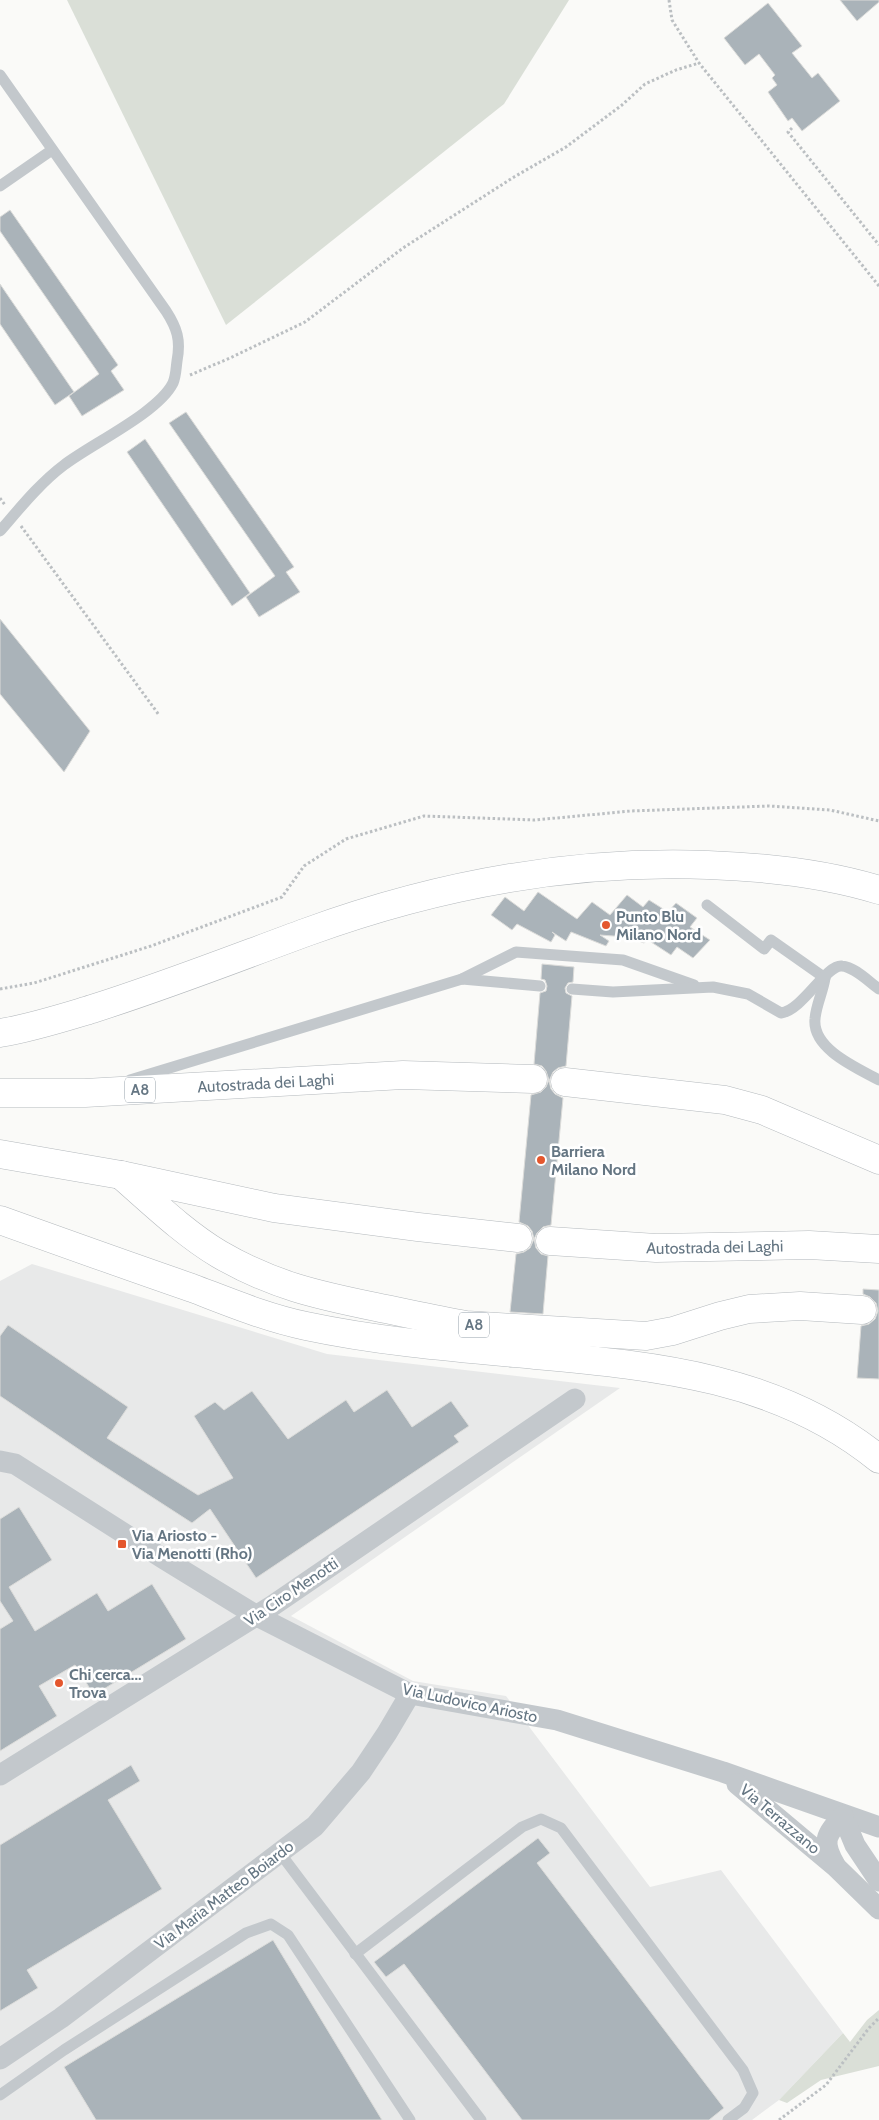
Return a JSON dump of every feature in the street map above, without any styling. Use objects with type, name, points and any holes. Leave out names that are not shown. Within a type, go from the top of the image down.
[{"type":"highway","points":[[0,1033],[57,1019],[136,995],[362,913],[439,892],[512,876],[581,867],[665,863],[778,869],[879,890]]},
{"type":"highway","name":"Autostrada dei Laghi","points":[[0,1093],[85,1093],[403,1075],[533,1079]]},
{"type":"highway","points":[[565,1082],[726,1100],[762,1110],[879,1160]]},
{"type":"highway","points":[[0,1154],[122,1175],[274,1208],[518,1238]]},
{"type":"highway","name":"A8","points":[[122,1175],[168,1215],[218,1253],[277,1283],[312,1294],[466,1325],[646,1336],[673,1331],[749,1309],[800,1306],[862,1310]]},
{"type":"highway","points":[[0,1220],[303,1326],[382,1340],[611,1362],[708,1378],[760,1393],[819,1418],[855,1439],[879,1459]]},
{"type":"highway","name":"Autostrada dei Laghi","points":[[550,1241],[656,1248],[809,1245],[879,1250]]},
{"type":"street","name":"Via Ciro Menotti","points":[[0,1775],[257,1616],[575,1399]]},
{"type":"street","name":"Via Ludovico Ariosto","points":[[5,1459],[257,1616],[410,1694],[557,1720],[723,1772],[879,1827]]},
{"type":"street","name":"Via Maria Matteo Boiardo","points":[[0,2059],[61,2018],[315,1826],[362,1772],[410,1694]]},
{"type":"street","name":"Via Terrazzano","points":[[723,1772],[836,1866],[879,1909]]},
{"type":"street","name":"Via Terrazzano","points":[[836,1866],[828,1854],[826,1844],[830,1831],[844,1816]]},
{"type":"street","points":[[844,1816],[855,1845],[879,1881]]},
{"type":"lane","points":[[0,75],[166,311],[177,330],[179,339],[179,354],[173,382],[162,396],[144,412],[63,465],[0,531]]},
{"type":"lane","points":[[0,186],[52,150]]},
{"type":"lane","points":[[706,905],[764,949],[771,940],[824,978]]},
{"type":"lane","points":[[85,1093],[462,979],[516,952],[623,960],[698,986]]},
{"type":"lane","points":[[572,989],[613,992],[698,986],[728,988],[748,994],[781,1013],[792,1009],[831,970],[844,966],[850,968],[879,989]]},
{"type":"lane","points":[[824,978],[814,1022],[818,1038],[835,1054],[878,1079]]},
{"type":"lane","points":[[462,979],[540,986]]},
{"type":"lane","points":[[354,1954],[522,1827],[541,1819],[561,1828],[743,2070],[753,2093],[744,2108],[728,2120]]},
{"type":"lane","points":[[280,1853],[354,1954],[481,2120]]},
{"type":"lane","points":[[0,2095],[64,2050],[246,1933],[270,1924],[288,1935],[410,2120]]},
{"type":"path","points":[[669,0],[672,20],[699,63],[879,286]]},
{"type":"path","points":[[173,382],[230,358],[304,322],[403,248],[514,177],[566,147],[622,105],[646,84],[676,70],[699,63]]},
{"type":"path","points":[[792,128],[788,132],[879,245]]},
{"type":"path","points":[[0,498],[160,715]]},
{"type":"path","points":[[0,989],[34,983],[151,946],[282,897],[304,866],[346,839],[424,816],[535,820],[631,811],[769,806],[830,810],[879,821]]},
{"type":"path","points":[[779,2120],[826,2085],[869,2028],[879,2018]]},
{"type":"shaded area","points":[[67,0],[569,0],[504,104],[226,325]]},
{"type":"shaded area","points":[[32,1264],[327,1354],[620,1388],[291,1616],[413,1681],[506,1696],[650,1887],[721,1870],[843,2033],[779,2100],[752,2120],[0,2120],[0,1281]]},
{"type":"shaded area","points":[[879,2010],[879,2066],[821,2080],[787,2103],[779,2100],[843,2033],[850,2042],[867,2020]]},
{"type":"building","points":[[840,0],[879,0],[879,2],[857,21]]},
{"type":"building","points":[[768,3],[802,46],[792,53],[812,78],[818,73],[840,101],[802,131],[792,118],[788,121],[768,92],[777,85],[772,78],[775,75],[759,54],[745,65],[724,38]]},
{"type":"building","points":[[10,210],[118,365],[111,371],[124,390],[82,416],[69,396],[99,374],[0,231],[0,217]]},
{"type":"building","points":[[0,284],[74,392],[55,405],[0,324]]},
{"type":"building","points":[[186,412],[294,567],[286,572],[300,592],[259,617],[246,597],[275,576],[169,423]]},
{"type":"building","points":[[145,439],[250,593],[232,606],[127,452]]},
{"type":"building","points":[[0,619],[90,731],[64,772],[0,694]]},
{"type":"building","name":"Punto Blu Milano Nord","points":[[538,892],[577,919],[592,902],[610,915],[627,895],[643,907],[649,900],[668,912],[676,903],[697,918],[690,927],[710,940],[693,958],[677,947],[671,955],[648,940],[644,943],[627,937],[600,935],[609,941],[606,946],[571,932],[566,941],[552,932],[555,935],[551,942],[517,924],[512,930],[491,915],[505,897],[524,911]]},
{"type":"building","name":"Barriera Milano Nord","points":[[542,964],[574,967],[573,982],[568,983],[565,988],[566,993],[572,996],[566,1066],[558,1068],[553,1072],[549,1081],[551,1089],[555,1094],[563,1098],[551,1225],[543,1227],[534,1239],[532,1231],[528,1226],[519,1222],[531,1095],[541,1092],[549,1080],[542,1066],[534,1064],[540,993],[546,991],[547,986],[545,980],[541,979]]},
{"type":"building","points":[[534,1239],[536,1248],[541,1254],[548,1256],[543,1314],[510,1312],[516,1254],[530,1248]]},
{"type":"building","points":[[863,1289],[879,1290],[879,1379],[857,1378],[861,1326],[869,1324],[875,1319],[878,1311],[876,1303],[870,1297],[863,1294]]},
{"type":"building","points":[[8,1325],[128,1407],[107,1438],[198,1495],[233,1478],[194,1416],[215,1402],[224,1410],[252,1391],[288,1439],[346,1400],[354,1412],[387,1390],[412,1427],[451,1401],[469,1426],[454,1436],[459,1442],[256,1578],[210,1509],[192,1523],[0,1396],[0,1336]]},
{"type":"building","points":[[19,1507],[52,1560],[9,1587],[35,1631],[97,1593],[108,1611],[152,1584],[186,1639],[94,1695],[75,1665],[39,1686],[57,1716],[0,1751],[0,1629],[13,1621],[0,1601],[0,1519]]},
{"type":"building","points":[[131,1765],[140,1781],[108,1800],[162,1889],[27,1970],[38,1988],[0,2011],[0,1845]]},
{"type":"building","points":[[538,1838],[550,1853],[537,1863],[724,2108],[709,2120],[522,2120],[404,1964],[386,1977],[374,1962]]},
{"type":"building","points":[[273,1940],[382,2120],[96,2120],[64,2067]]},
{"type":"place","name":"Punto Blu Milano Nord","points":[[606,925]]},
{"type":"place","name":"Barriera Milano Nord","points":[[541,1160]]},
{"type":"place","name":"Via Ariosto - Via Menotti (Rho)","points":[[122,1544]]},
{"type":"place","name":"Chi cerca... Trova","points":[[59,1683]]}]
